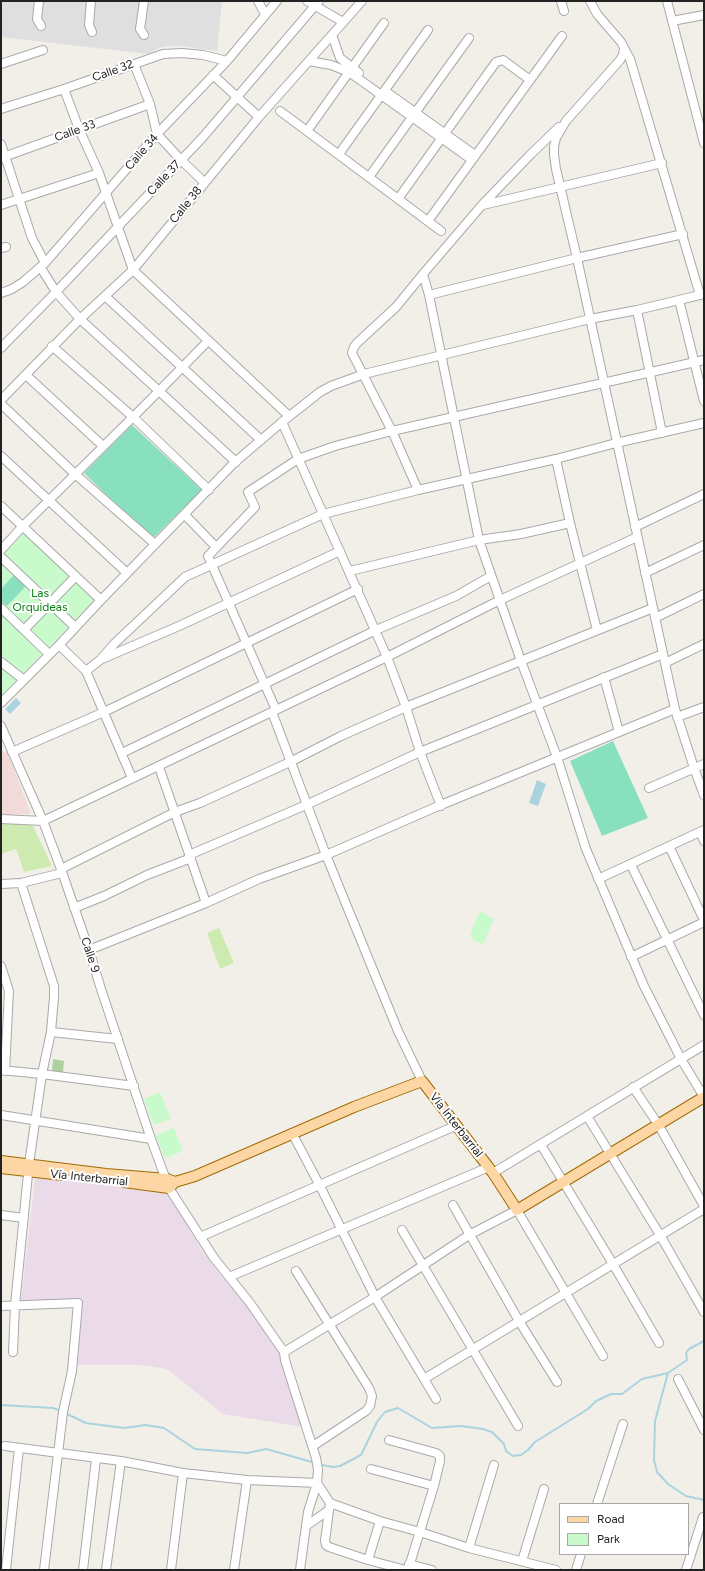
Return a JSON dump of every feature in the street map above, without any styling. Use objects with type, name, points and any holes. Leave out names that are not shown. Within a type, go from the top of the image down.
[{"type":"main road","name":"Vía Interbarrial","points":[[1,1168],[29,1168],[170,1183],[195,1176],[354,1107],[422,1081],[455,1126],[491,1170],[517,1210]]},
{"type":"main road","points":[[517,1210],[609,1153],[704,1097]]},
{"type":"main road","name":"Vía Interbarrial","points":[[1,1161],[29,1168]]},
{"type":"street","points":[[39,1],[37,19],[41,26]]},
{"type":"street","points":[[91,1],[89,25],[92,32]]},
{"type":"street","points":[[144,1],[140,29],[144,36]]},
{"type":"street","points":[[258,1],[265,14]]},
{"type":"street","name":"Calle 34","points":[[1,294],[23,282],[43,265],[157,134],[227,61],[277,1]]},
{"type":"street","points":[[307,1],[318,3],[343,22]]},
{"type":"street","name":"Calle 38","points":[[1,400],[52,346],[133,270],[259,117],[362,1]]},
{"type":"street","points":[[561,1],[564,11]]},
{"type":"street","points":[[1,703],[236,462],[289,416],[320,392],[331,386],[364,374],[702,294],[634,72],[624,48],[616,34],[593,9],[590,1]]},
{"type":"street","points":[[667,1],[704,143]]},
{"type":"street","name":"Calle 37","points":[[1,348],[181,160],[318,3]]},
{"type":"street","points":[[672,21],[704,15]]},
{"type":"street","points":[[307,131],[384,23]]},
{"type":"street","points":[[339,154],[382,92],[428,30]]},
{"type":"street","points":[[332,35],[340,58],[351,70],[474,158]]},
{"type":"street","points":[[428,221],[562,36]]},
{"type":"street","points":[[369,177],[469,38]]},
{"type":"street","points":[[418,490],[392,431],[364,374],[354,358],[352,353],[354,347],[396,307],[482,205],[566,120],[620,60],[624,55],[624,48]]},
{"type":"street","points":[[1,64],[43,50]]},
{"type":"street","name":"Calle 32","points":[[1,109],[64,89],[163,54],[182,53],[203,55],[227,61]]},
{"type":"street","points":[[398,199],[496,62],[503,60],[530,80]]},
{"type":"street","points":[[309,61],[351,70]]},
{"type":"street","points":[[134,64],[150,104],[157,134],[204,182]]},
{"type":"street","points":[[213,75],[259,117]]},
{"type":"street","points":[[64,89],[79,129],[99,173],[133,270],[289,416]]},
{"type":"street","name":"Calle 33","points":[[3,157],[150,104]]},
{"type":"street","points":[[280,111],[441,231]]},
{"type":"street","points":[[566,120],[556,138],[554,147],[556,169],[676,713],[704,794]]},
{"type":"street","points":[[1,144],[3,157],[32,238],[56,292],[80,319],[236,462]]},
{"type":"street","points":[[482,205],[662,163]]},
{"type":"street","points":[[1,205],[99,173]]},
{"type":"street","points":[[429,295],[576,258],[683,234]]},
{"type":"street","points":[[423,274],[429,295],[479,540],[491,576],[557,757],[571,807],[598,879],[644,986],[681,1059],[704,1097]]},
{"type":"street","points":[[105,296],[261,440]]},
{"type":"street","points":[[679,300],[704,402]]},
{"type":"street","points":[[637,310],[662,433]]},
{"type":"street","points":[[1,550],[22,527],[208,341]]},
{"type":"street","points":[[52,346],[132,417],[209,490]]},
{"type":"street","points":[[422,1081],[398,1031],[306,805],[290,762],[265,685],[208,556],[255,506],[248,492],[298,459],[335,446],[392,431],[704,360]]},
{"type":"street","points":[[26,375],[103,446]]},
{"type":"street","points":[[1,404],[75,474],[155,544]]},
{"type":"street","points":[[282,422],[376,630],[406,707],[420,752],[441,806]]},
{"type":"street","points":[[86,671],[100,660],[115,643],[185,577],[323,514],[418,490],[556,459],[616,443],[704,423]]},
{"type":"street","points":[[1,456],[127,573]]},
{"type":"street","points":[[556,459],[570,523],[597,630]]},
{"type":"street","points":[[635,527],[704,494]]},
{"type":"street","points":[[1,506],[101,600]]},
{"type":"street","points":[[185,515],[216,547]]},
{"type":"street","points":[[350,571],[479,540],[521,534],[570,523]]},
{"type":"street","points":[[1,819],[43,821],[387,657],[500,600],[637,537]]},
{"type":"street","points":[[645,573],[704,545]]},
{"type":"street","points":[[100,660],[179,626],[340,551]]},
{"type":"street","points":[[1,557],[75,627]]},
{"type":"street","points":[[122,754],[376,630],[456,596],[491,576]]},
{"type":"street","points":[[24,630],[75,577]]},
{"type":"street","points":[[1,750],[11,750],[104,712],[358,590]]},
{"type":"street","points":[[655,618],[704,594]]},
{"type":"street","points":[[1,608],[49,654]]},
{"type":"street","points":[[1,884],[21,883],[61,871],[175,812],[200,803],[406,707],[653,608]]},
{"type":"street","points":[[665,663],[704,644]]},
{"type":"street","points":[[59,645],[86,671],[132,778]]},
{"type":"street","points":[[74,908],[306,805],[420,752],[663,654]]},
{"type":"street","points":[[1,662],[24,680]]},
{"type":"street","points":[[604,677],[619,732]]},
{"type":"street","points":[[89,950],[206,903],[259,879],[326,855],[619,732],[676,713],[704,707]]},
{"type":"street","name":"Calle 9","points":[[1,726],[43,821],[89,950],[151,1139],[170,1183],[200,1237],[250,1303],[284,1352]]},
{"type":"street","points":[[649,788],[704,764]]},
{"type":"street","points":[[159,767],[206,903]]},
{"type":"street","points":[[598,879],[702,831],[704,840]]},
{"type":"street","points":[[631,957],[704,921],[669,846]]},
{"type":"street","points":[[630,865],[704,1015]]},
{"type":"street","points":[[12,1352],[15,1305],[29,1168],[42,1074],[51,1032],[54,986],[21,883]]},
{"type":"street","points":[[1,966],[9,991],[3,1070],[134,1086]]},
{"type":"street","points":[[51,1032],[118,1039]]},
{"type":"street","points":[[229,1277],[491,1170],[541,1145],[633,1087],[704,1045]]},
{"type":"street","points":[[633,1087],[658,1124],[704,1206]]},
{"type":"street","points":[[1,1115],[151,1139]]},
{"type":"street","points":[[587,1116],[704,1312]]},
{"type":"street","points":[[200,1237],[455,1126]]},
{"type":"street","points":[[292,1133],[375,1298],[436,1399]]},
{"type":"street","points":[[541,1145],[659,1343]]},
{"type":"street","points":[[452,1205],[519,1321],[557,1382]]},
{"type":"street","points":[[424,1379],[704,1209]]},
{"type":"street","points":[[300,1570],[308,1512],[317,1483],[318,1469],[313,1446],[285,1360],[284,1352],[328,1324],[375,1298],[469,1235],[517,1210],[603,1356]]},
{"type":"street","points":[[1,1215],[24,1218]]},
{"type":"street","points":[[402,1230],[424,1264],[518,1426]]},
{"type":"street","points":[[296,1271],[369,1388],[372,1396],[372,1401],[366,1411],[313,1446]]},
{"type":"street","points":[[1,1306],[78,1303],[72,1371],[63,1412],[44,1570]]},
{"type":"street","points":[[678,1379],[701,1415],[704,1430]]},
{"type":"street","points":[[597,1503],[623,1424]]},
{"type":"street","points":[[389,1440],[436,1452],[440,1456],[434,1486],[408,1568]]},
{"type":"street","points":[[5,1446],[121,1461],[183,1473],[247,1480],[317,1483]]},
{"type":"street","points":[[6,1570],[19,1448]]},
{"type":"street","points":[[83,1570],[96,1458]]},
{"type":"street","points":[[106,1570],[121,1461]]},
{"type":"street","points":[[470,1548],[494,1465]]},
{"type":"street","points":[[371,1469],[434,1486]]},
{"type":"street","points":[[171,1570],[183,1473]]},
{"type":"street","points":[[234,1570],[247,1480]]},
{"type":"street","points":[[317,1483],[329,1507],[325,1541],[329,1547],[368,1560],[408,1568],[432,1570]]},
{"type":"street","points":[[522,1561],[544,1489]]},
{"type":"street","points":[[329,1507],[420,1532],[470,1548],[556,1570]]},
{"type":"street","points":[[306,1526],[329,1507]]},
{"type":"street","points":[[686,1570],[703,1517]]},
{"type":"street","points":[[368,1560],[380,1521]]},
{"type":"street","points":[[576,1570],[581,1555]]},
{"type":"shaded area","points":[[1,1],[222,1],[217,51],[182,46],[168,46],[161,47],[148,54],[1,37]]},
{"type":"shaded area","points":[[7,751],[31,814],[1,815],[1,752]]},
{"type":"shaded area","points":[[35,1177],[165,1190],[171,1195],[200,1248],[217,1271],[242,1300],[281,1354],[303,1427],[223,1414],[167,1369],[141,1365],[76,1365],[81,1300],[21,1301]]},
{"type":"green space","points":[[132,425],[202,490],[152,539],[84,473]]},
{"type":"green space","name":"Las Orquideas","points":[[22,530],[95,599],[1,697],[1,551]]},
{"type":"green space","points":[[14,575],[26,586],[7,606],[1,601],[1,589]]},
{"type":"green space","points":[[613,741],[648,818],[602,836],[570,761]]},
{"type":"green space","points":[[1,822],[32,824],[52,866],[24,872],[16,849],[1,854]]},
{"type":"green space","points":[[480,911],[494,919],[483,944],[474,941],[470,934]]},
{"type":"green space","points":[[219,928],[234,963],[220,969],[207,933]]},
{"type":"green space","points":[[53,1059],[64,1061],[63,1073],[52,1071]]},
{"type":"green space","points":[[160,1092],[171,1119],[154,1125],[144,1099]]},
{"type":"green space","points":[[174,1128],[183,1151],[165,1158],[155,1135]]},
{"type":"water","points":[[16,698],[21,703],[10,714],[5,709]]},
{"type":"water","points":[[537,780],[546,784],[538,806],[529,803]]},
{"type":"waterway","points":[[322,1465],[333,1467],[340,1466],[361,1455],[377,1422],[385,1412],[398,1408],[432,1428],[461,1426],[483,1429],[492,1432],[504,1444],[506,1451],[513,1456],[521,1455],[535,1442],[588,1409],[596,1401],[611,1394],[622,1394],[642,1379],[668,1373],[687,1360],[686,1353],[689,1349],[704,1341]]},
{"type":"waterway","points":[[668,1373],[655,1421],[654,1460],[657,1472],[668,1484],[686,1496],[704,1500]]},
{"type":"waterway","points":[[1,1405],[53,1408],[61,1411]]},
{"type":"waterway","points":[[65,1413],[86,1423],[124,1428],[146,1425],[164,1428],[195,1449],[247,1453],[266,1449],[312,1462]]}]
